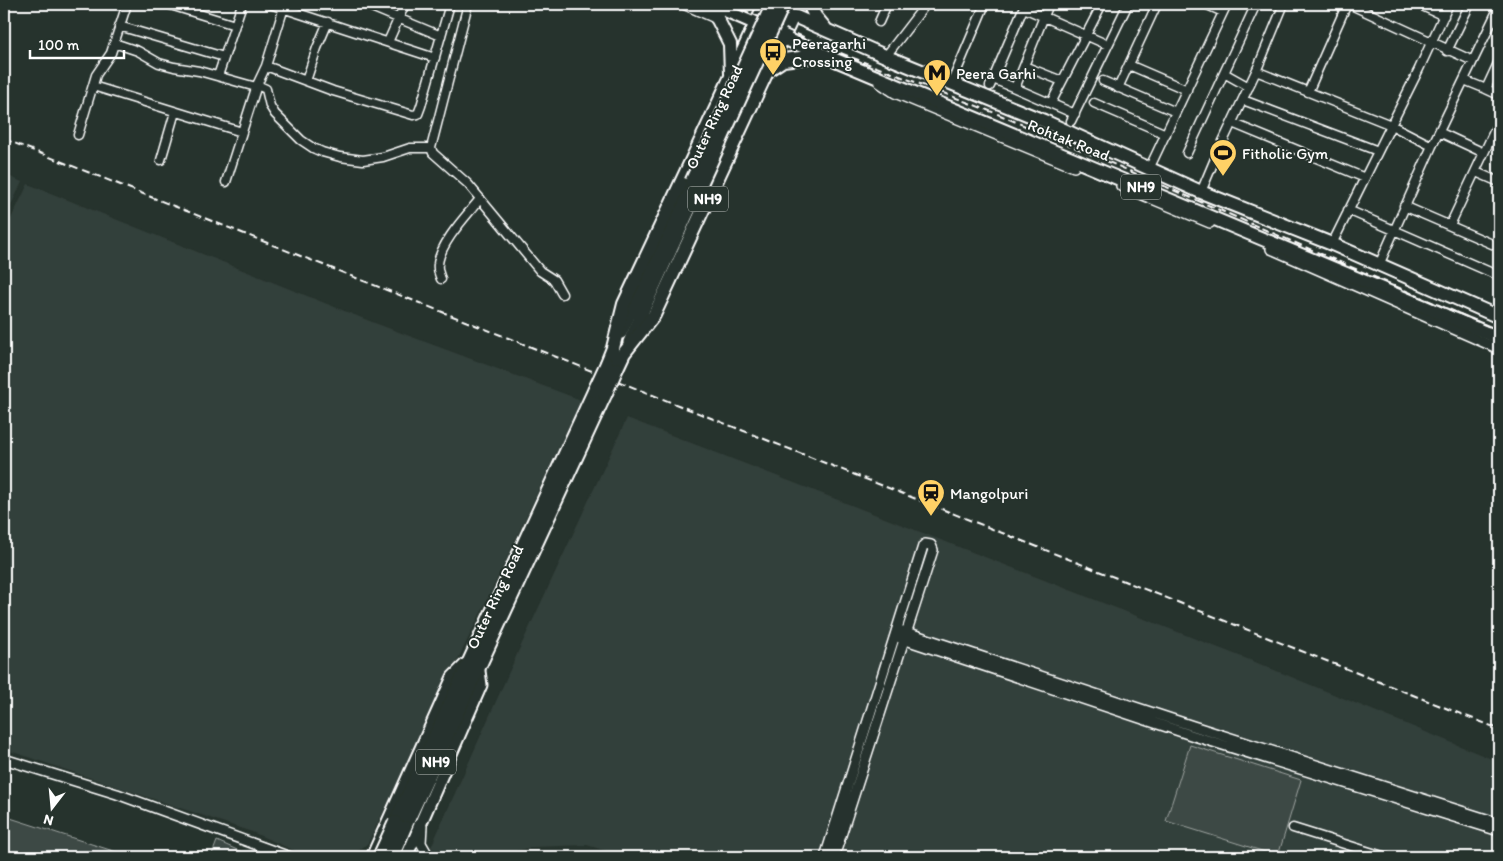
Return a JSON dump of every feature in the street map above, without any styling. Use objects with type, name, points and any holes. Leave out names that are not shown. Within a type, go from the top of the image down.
[{"type":"highway","points":[[708,4],[730,44],[731,77]]},
{"type":"highway","name":"Outer Ring Road","points":[[619,351],[624,304],[766,4]]},
{"type":"highway","name":"Rohtak Road","points":[[766,4],[886,56],[952,82],[1201,192],[1332,244],[1381,260],[1499,318]]},
{"type":"highway","points":[[809,4],[815,16],[828,31]]},
{"type":"highway","name":"Outer Ring Road","points":[[461,694],[469,661],[612,365],[619,351],[654,315],[793,16]]},
{"type":"highway","name":"Rohtak Road","points":[[756,24],[783,38],[1376,290],[1499,338]]},
{"type":"highway","points":[[768,71],[783,60],[825,55]]},
{"type":"highway","points":[[725,90],[753,103]]},
{"type":"highway","name":"Outer Ring Road","points":[[479,671],[599,393]]},
{"type":"highway","name":"NH9","points":[[392,857],[461,694],[479,671]]},
{"type":"highway","points":[[380,857],[461,694]]},
{"type":"main road","name":"Rohtak Road","points":[[708,4],[756,24]]},
{"type":"main road","name":"Outer Ring Road","points":[[696,184],[772,4]]},
{"type":"main road","name":"Outer Ring Road","points":[[619,351],[696,184],[784,4]]},
{"type":"main road","points":[[372,857],[454,677],[469,661]]},
{"type":"main road","name":"Outer Ring Road","points":[[406,857],[481,685],[479,671]]},
{"type":"main road","points":[[388,822],[389,830],[392,834],[402,840],[415,832],[422,823]]},
{"type":"street","points":[[78,135],[92,86],[100,68],[111,53],[127,4]]},
{"type":"street","points":[[167,4],[235,25]]},
{"type":"street","points":[[218,76],[242,4]]},
{"type":"street","points":[[270,4],[285,6],[435,58]]},
{"type":"street","points":[[364,4],[441,36]]},
{"type":"street","points":[[388,42],[405,4]]},
{"type":"street","points":[[266,66],[306,81],[413,115],[418,114],[450,4]]},
{"type":"street","points":[[468,4],[432,148],[433,153],[468,184],[522,252],[540,271],[554,280],[562,294]]},
{"type":"street","points":[[682,4],[718,20]]},
{"type":"street","points":[[878,22],[887,4]]},
{"type":"street","points":[[886,56],[926,4]]},
{"type":"street","points":[[952,82],[985,4]]},
{"type":"street","points":[[1015,88],[1049,4]]},
{"type":"street","points":[[1051,103],[1102,4]]},
{"type":"street","points":[[1108,44],[1044,17],[1025,6],[992,82],[1015,88],[1051,103],[1073,117],[1128,4]]},
{"type":"street","points":[[1118,88],[1157,4]]},
{"type":"street","points":[[1205,4],[1223,12]]},
{"type":"street","points":[[1149,169],[1227,4]]},
{"type":"street","points":[[1187,153],[1256,4]]},
{"type":"street","points":[[1201,192],[1249,87],[1284,4]]},
{"type":"street","points":[[1308,92],[1348,4],[1473,61]]},
{"type":"street","points":[[1418,4],[1444,16]]},
{"type":"street","points":[[1332,244],[1449,4]]},
{"type":"street","points":[[1448,51],[1470,4]]},
{"type":"street","points":[[226,182],[285,6]]},
{"type":"street","points":[[1381,260],[1404,206],[1499,7]]},
{"type":"street","points":[[306,81],[328,22]]},
{"type":"street","points":[[119,26],[224,57]]},
{"type":"street","points":[[114,43],[138,51],[159,63],[266,89],[270,106],[284,124],[301,140],[322,152],[363,160],[383,157],[410,148],[432,148]]},
{"type":"street","points":[[1486,89],[1499,61]]},
{"type":"street","points":[[1129,65],[1187,90]]},
{"type":"street","points":[[1024,66],[1062,81]]},
{"type":"street","points":[[1256,71],[1391,125],[1432,146]]},
{"type":"street","points":[[1224,73],[1249,87]]},
{"type":"street","points":[[1464,80],[1499,95]]},
{"type":"street","points":[[1103,81],[1176,112]]},
{"type":"street","points":[[92,86],[242,132]]},
{"type":"street","points":[[1243,100],[1378,151]]},
{"type":"street","points":[[1094,103],[1166,134]]},
{"type":"street","points":[[161,160],[175,112]]},
{"type":"street","points":[[1450,225],[1499,122]]},
{"type":"street","points":[[1232,123],[1364,178]]},
{"type":"street","points":[[1439,132],[1484,153]]},
{"type":"street","points":[[1476,172],[1499,182]]},
{"type":"street","points":[[441,279],[438,263],[441,253],[447,242],[480,199]]},
{"type":"street","points":[[1404,206],[1499,247]]},
{"type":"street","points":[[1348,210],[1499,276]]},
{"type":"street","points":[[1376,290],[1499,349]]},
{"type":"street","points":[[825,857],[901,634],[933,550],[931,545],[925,544],[924,546],[901,634],[834,857]]},
{"type":"street","points":[[901,634],[1499,822]]},
{"type":"street","points":[[901,634],[1191,735],[1499,831]]},
{"type":"street","points":[[4,759],[117,794],[290,857]]},
{"type":"street","points":[[422,823],[421,843],[429,857]]},
{"type":"street","points":[[1293,828],[1386,857]]},
{"type":"shaded area","points":[[4,174],[22,182],[4,220]]},
{"type":"shaded area","points":[[28,184],[372,322],[581,400],[491,592],[368,843],[351,857],[309,857],[252,832],[4,749],[4,233]]},
{"type":"shaded area","points":[[627,418],[1255,662],[1499,762],[1499,857],[626,857],[587,845],[533,847],[490,857],[440,857],[431,847],[518,652]]},
{"type":"shaded area","points":[[1190,745],[1301,780],[1278,856],[1166,821]]},
{"type":"shaded area","points":[[4,816],[132,857],[4,857]]},
{"type":"shaded area","points":[[217,841],[253,857],[211,857]]},
{"type":"railway","points":[[731,4],[825,47],[1000,115],[1499,331]]},
{"type":"railway","points":[[4,139],[1499,729]]},
{"type":"place","name":"Peeragarhi Crossing","points":[[773,76]]},
{"type":"place","name":"Peera Garhi","points":[[937,97]]},
{"type":"place","name":"Fitholic Gym","points":[[1223,177]]},
{"type":"place","name":"Mangolpuri","points":[[931,517]]}]
